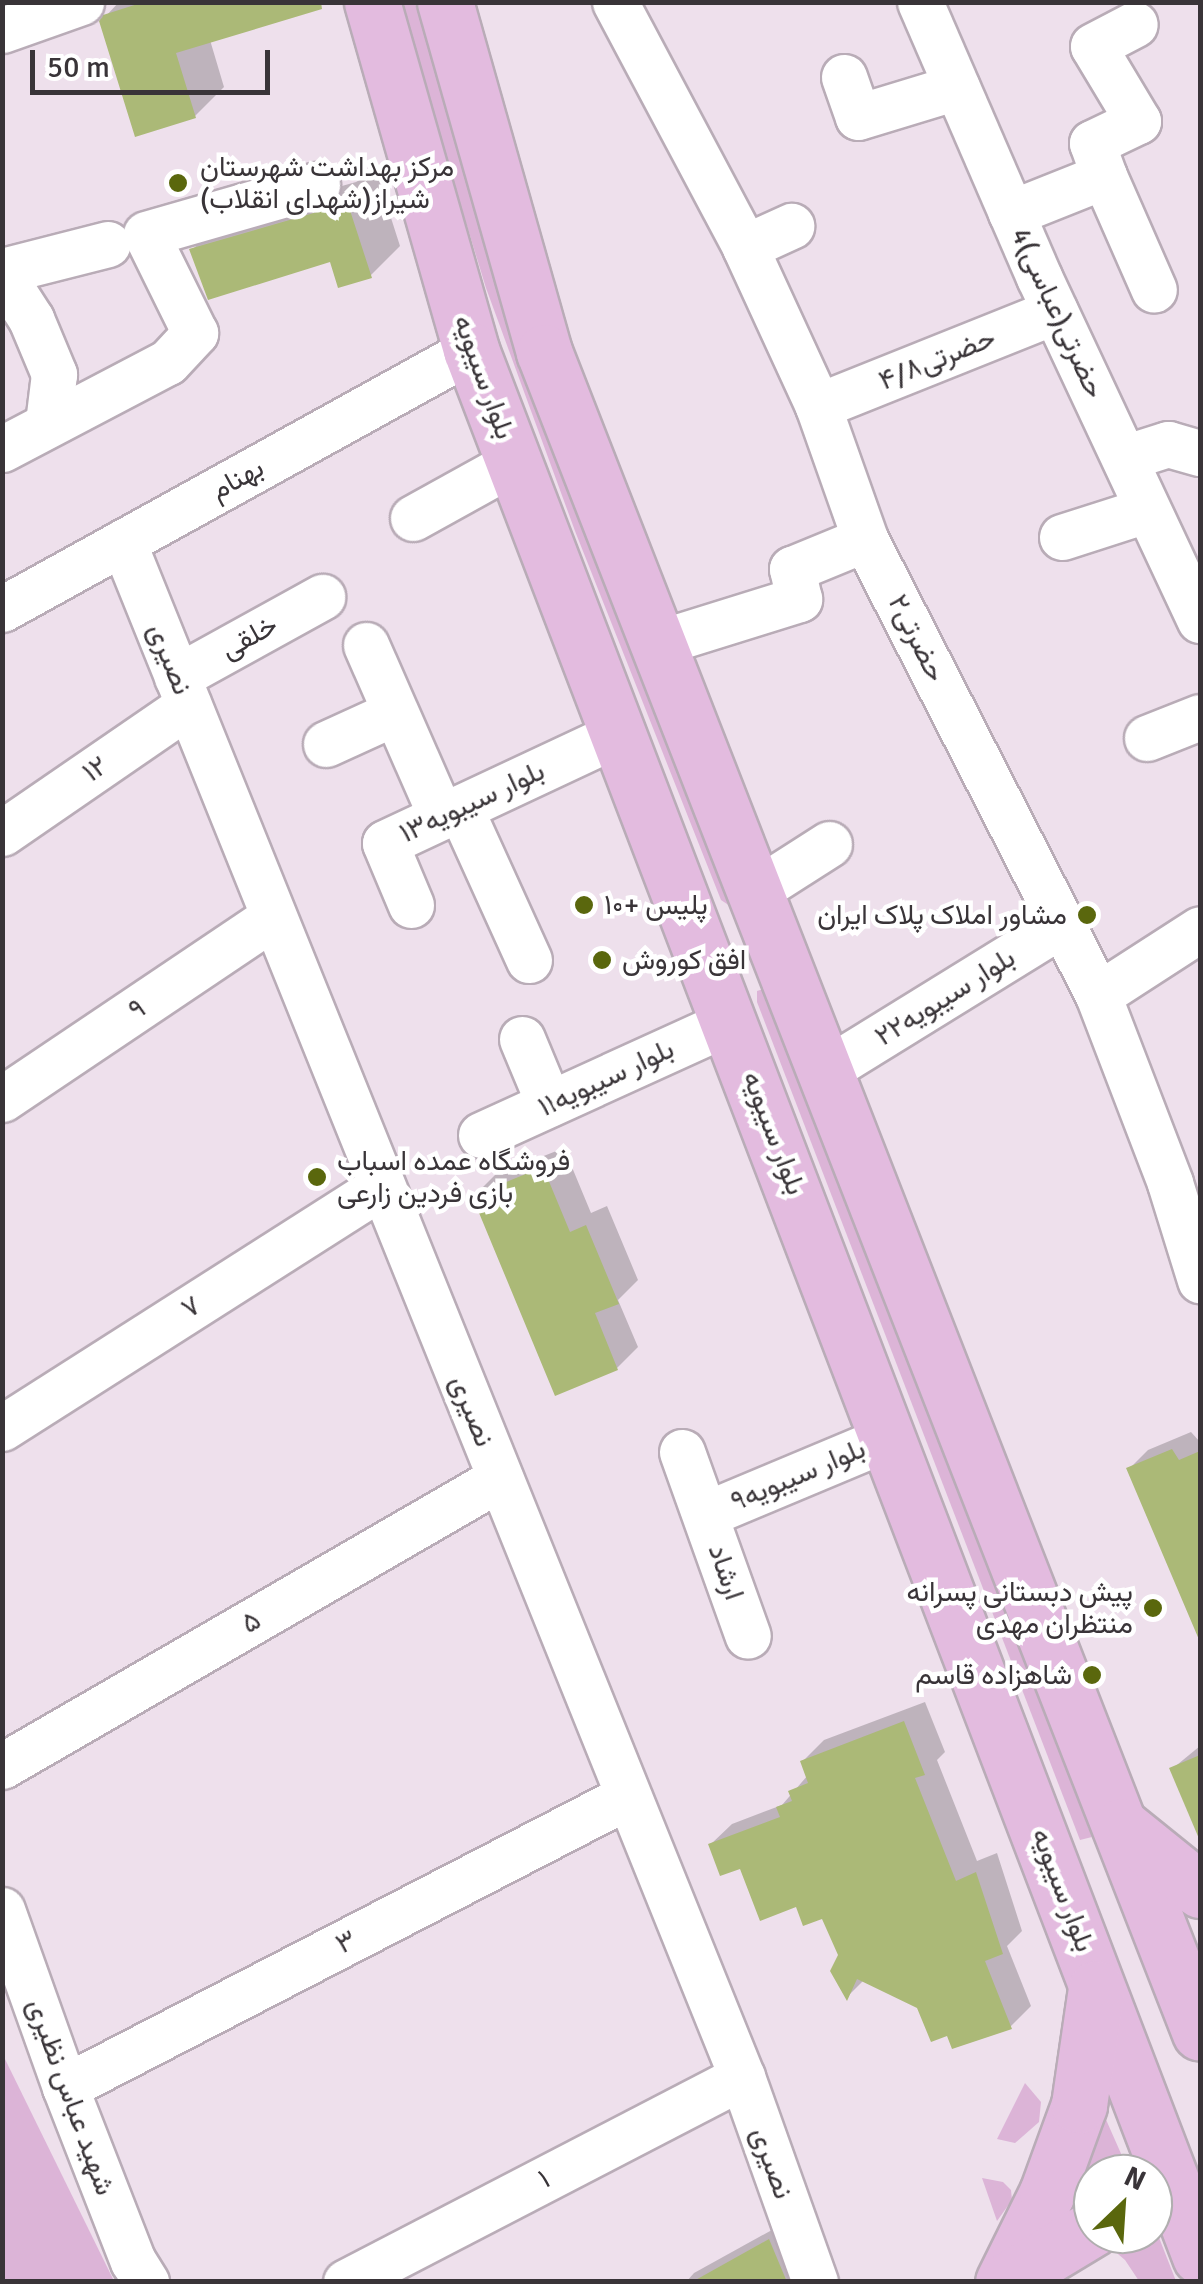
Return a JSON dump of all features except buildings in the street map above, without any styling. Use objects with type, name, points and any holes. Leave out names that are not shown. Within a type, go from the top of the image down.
[{"type":"main road","name":"بلوار سیبویه","points":[[372,2],[471,350],[1175,2178],[1200,2256]]},
{"type":"main road","points":[[445,2],[544,352],[1200,2034]]},
{"type":"main road","points":[[722,998],[776,947]]},
{"type":"main road","points":[[1118,1824],[1200,1890]]},
{"type":"main road","points":[[1004,2282],[1047,2193],[1079,2105],[1097,1980]]},
{"type":"main road","points":[[1004,2282],[1073,2240]]},
{"type":"street","points":[[2,30],[80,2]]},
{"type":"street","name":"حضرتی۲","points":[[615,2],[745,246],[818,406],[865,539],[1098,995],[1170,1183],[1200,1280]]},
{"type":"street","name":"4حضرتی(عباسی)","points":[[920,2],[1055,311],[1200,620]]},
{"type":"street","points":[[1142,10],[1093,46],[1138,121],[1092,143],[1154,290]]},
{"type":"street","points":[[844,77],[858,117],[957,87]]},
{"type":"street","points":[[1011,213],[1104,176]]},
{"type":"street","points":[[2,449],[168,362],[195,333],[146,234],[317,184]]},
{"type":"street","points":[[745,246],[791,226]]},
{"type":"street","points":[[48,423],[54,374],[31,319],[2,272],[108,244]]},
{"type":"street","name":"حضرتی۴/۸","points":[[818,406],[1055,311]]},
{"type":"street","name":"بهنام","points":[[2,609],[471,350]]},
{"type":"street","points":[[1127,458],[1168,444],[1200,453]]},
{"type":"street","points":[[413,518],[514,462]]},
{"type":"street","points":[[1062,537],[1146,510]]},
{"type":"street","points":[[658,644],[799,599],[792,569],[865,539]]},
{"type":"street","name":"نصیری","points":[[123,542],[271,918],[742,2077],[815,2282]]},
{"type":"street","name":"خلقی","points":[[182,691],[322,598]]},
{"type":"street","points":[[366,646],[394,713],[529,960]]},
{"type":"street","name":"۱۲","points":[[2,834],[182,691]]},
{"type":"street","points":[[326,744],[394,713]]},
{"type":"street","points":[[1147,738],[1200,717]]},
{"type":"street","name":"بلوار سیبویه۱۳","points":[[411,905],[385,843],[620,732]]},
{"type":"street","points":[[754,892],[829,844]]},
{"type":"street","name":"۹","points":[[2,1100],[271,918]]},
{"type":"street","name":"بلوار سیبویه۲۲","points":[[826,1070],[1064,923]]},
{"type":"street","points":[[1098,995],[1198,938]]},
{"type":"street","name":"بلوار سیبویه۱۱","points":[[481,1136],[550,1104],[722,998]]},
{"type":"street","points":[[522,1039],[550,1104]]},
{"type":"street","name":"۷","points":[[2,1428],[380,1187]]},
{"type":"street","name":"بلوار سیبویه۹","points":[[706,1514],[890,1437]]},
{"type":"street","name":"ارشاد","points":[[682,1452],[748,1636]]},
{"type":"street","name":"۵","points":[[2,1766],[500,1478]]},
{"type":"street","name":"۳","points":[[64,2087],[628,1796]]},
{"type":"street","name":"شهید عباس نظیری","points":[[2,1910],[64,2087],[133,2262],[146,2282]]},
{"type":"street","name":"۱","points":[[346,2282],[742,2077]]},
{"type":"shaded area","points":[[399,3],[415,3],[519,338],[735,899],[730,906],[721,900],[575,531],[486,288]]},
{"type":"shaded area","points":[[766,988],[774,995],[1092,1837],[1080,1840],[757,1002],[757,991]]},
{"type":"shaded area","points":[[3,2055],[114,2281],[3,2281]]},
{"type":"shaded area","points":[[1025,2083],[1041,2102],[1039,2122],[1015,2143],[997,2139]]},
{"type":"shaded area","points":[[1100,2106],[1121,2154],[1085,2154]]},
{"type":"shaded area","points":[[982,2178],[1003,2182],[1011,2190],[1012,2200],[997,2221]]},
{"type":"shaded area","points":[[1073,2195],[1073,2221],[1063,2228]]},
{"type":"shaded area","points":[[1118,2254],[1165,2254],[1176,2281],[1139,2281]]},
{"type":"place","name":"مرکز بهداشت شهرستان شیراز(شهدای انقلاب)","points":[[178,183]]},
{"type":"place","name":"پلیس +۱۰","points":[[584,905]]},
{"type":"place","name":"مشاور املاک پلاک ایران","points":[[1087,915]]},
{"type":"place","name":"افق کوروش","points":[[602,960]]},
{"type":"place","name":"فروشگاه عمده اسباب بازی فردین زارعی","points":[[317,1177]]},
{"type":"place","name":"پیش دبستانی پسرانه منتظران مهدی","points":[[1153,1608]]},
{"type":"place","name":"شاهزاده قاسم","points":[[1092,1675]]}]
